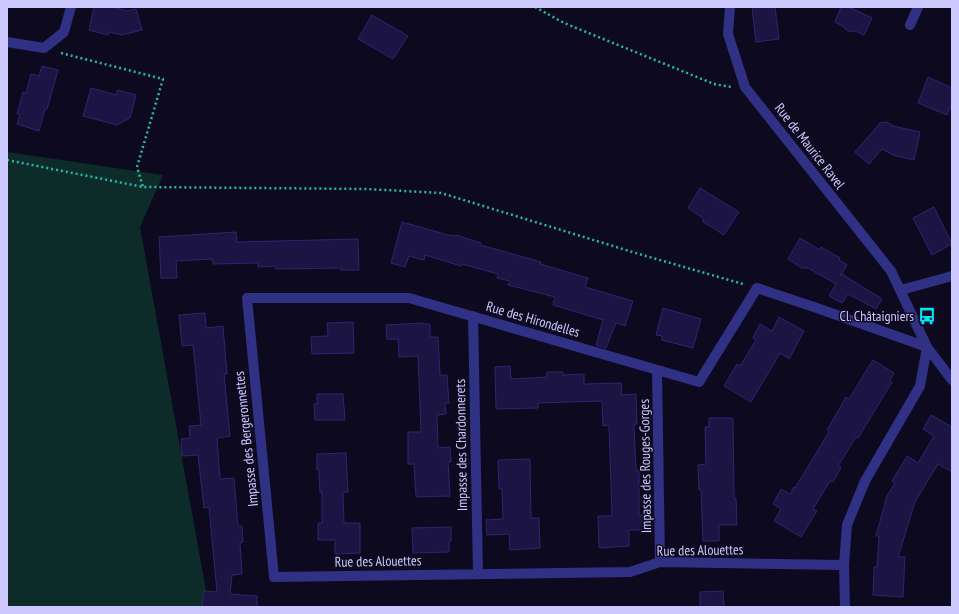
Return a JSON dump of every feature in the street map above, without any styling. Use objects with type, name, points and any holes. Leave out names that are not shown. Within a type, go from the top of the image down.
[{"type":"street","points":[[7,42],[44,48],[64,32],[71,7]]},
{"type":"street","name":"Rue de Maurice Ravel","points":[[730,7],[728,34],[745,87],[891,271],[927,347],[952,380]]},
{"type":"street","points":[[910,25],[918,7]]},
{"type":"street","points":[[901,290],[952,276]]},
{"type":"street","points":[[757,288],[927,347],[920,386],[866,481],[847,525],[844,565],[845,607]]},
{"type":"street","name":"Rue des Hirondelles","points":[[247,298],[409,298],[700,382],[757,288]]},
{"type":"street","name":"Impasse des Bergeronnettes","points":[[247,298],[274,577]]},
{"type":"street","name":"Impasse des Chardonnerets","points":[[473,316],[478,574]]},
{"type":"street","name":"Impasse des Rouges-Gorges","points":[[657,370],[660,562]]},
{"type":"street","name":"Rue des Alouettes","points":[[274,577],[630,572],[660,562],[844,565]]},
{"type":"path","points":[[535,7],[564,23],[714,84],[729,87],[745,87]]},
{"type":"path","points":[[44,48],[163,79],[137,167],[143,187]]},
{"type":"path","points":[[7,160],[143,187],[367,189],[441,193],[639,254],[757,288]]},
{"type":"green space","points":[[7,152],[163,175],[140,227],[209,607],[7,607]]},
{"type":"building","points":[[94,7],[113,7],[127,11],[136,9],[142,30],[122,35],[109,32],[108,35],[89,30]]},
{"type":"building","points":[[752,7],[775,7],[779,39],[756,42]]},
{"type":"building","points":[[841,7],[849,7],[872,18],[864,35],[855,31],[851,32],[835,22]]},
{"type":"building","points":[[372,15],[408,36],[393,59],[358,39]]},
{"type":"building","points":[[42,66],[58,70],[39,131],[17,124],[20,114],[17,114],[23,92],[26,93],[31,74],[39,76]]},
{"type":"building","points":[[928,77],[952,88],[952,104],[947,115],[918,103]]},
{"type":"building","points":[[91,88],[116,95],[118,90],[136,95],[130,118],[117,125],[83,116]]},
{"type":"building","points":[[887,122],[893,126],[920,132],[914,160],[893,155],[882,149],[869,164],[855,152],[880,123]]},
{"type":"building","points":[[700,188],[739,212],[724,235],[702,221],[704,219],[688,208]]},
{"type":"building","points":[[934,207],[952,244],[932,255],[913,218]]},
{"type":"building","points":[[402,222],[448,235],[456,235],[481,243],[481,245],[541,262],[540,264],[588,278],[585,287],[633,301],[625,326],[616,323],[606,348],[596,345],[603,320],[553,305],[555,297],[508,285],[510,281],[497,278],[498,274],[462,264],[461,266],[425,255],[424,260],[409,256],[405,267],[391,263]]},
{"type":"building","points":[[236,232],[237,242],[358,239],[359,270],[341,270],[341,268],[276,269],[275,266],[258,267],[258,263],[213,264],[212,259],[176,261],[177,278],[161,278],[159,237]]},
{"type":"building","points":[[800,238],[820,250],[821,247],[840,258],[839,260],[847,265],[840,276],[842,274],[882,299],[876,309],[848,294],[842,303],[829,296],[836,284],[808,268],[802,268],[788,259]]},
{"type":"building","points":[[663,308],[701,319],[693,348],[662,340],[662,336],[656,335]]},
{"type":"building","points":[[205,313],[206,328],[223,326],[227,374],[224,374],[230,436],[217,438],[220,479],[234,478],[238,526],[242,526],[243,542],[240,543],[242,574],[232,575],[230,594],[257,596],[257,607],[202,607],[204,591],[217,592],[209,507],[204,508],[198,455],[182,456],[181,439],[190,438],[189,426],[201,425],[193,345],[182,346],[179,315]]},
{"type":"building","points":[[779,317],[804,331],[789,359],[780,353],[751,402],[724,386],[737,364],[740,366],[756,340],[753,338],[760,324],[772,331]]},
{"type":"building","points":[[353,322],[354,353],[312,354],[311,337],[328,336],[327,323]]},
{"type":"building","points":[[430,324],[430,337],[438,337],[440,375],[447,375],[449,403],[445,403],[446,414],[437,415],[438,448],[450,447],[451,462],[448,462],[450,496],[416,497],[414,464],[408,464],[408,432],[421,432],[418,356],[399,357],[398,339],[387,339],[386,325]]},
{"type":"building","points":[[873,360],[894,373],[890,380],[892,382],[858,438],[856,437],[838,466],[841,468],[833,482],[830,481],[813,509],[817,511],[801,537],[774,521],[781,509],[773,504],[781,489],[790,494],[794,487],[795,488],[829,432],[827,430],[846,397],[849,399]]},
{"type":"building","points":[[510,366],[511,379],[547,377],[547,372],[563,372],[563,375],[584,374],[584,384],[621,383],[622,395],[636,394],[637,424],[634,424],[636,470],[639,470],[639,515],[651,515],[651,530],[629,530],[629,546],[599,548],[598,516],[612,516],[609,425],[603,426],[602,401],[538,403],[538,408],[496,409],[495,367]]},
{"type":"building","points":[[317,394],[343,394],[345,420],[315,420],[314,404],[317,404]]},
{"type":"building","points":[[931,415],[952,427],[952,472],[938,464],[915,502],[898,557],[905,557],[903,597],[873,595],[874,567],[877,567],[879,536],[876,536],[887,496],[895,483],[892,481],[907,456],[918,463],[934,436],[923,429]]},
{"type":"building","points":[[709,418],[733,418],[734,498],[736,498],[737,525],[719,525],[719,541],[703,541],[701,490],[699,490],[698,465],[706,464],[705,427],[709,427]]},
{"type":"building","points":[[346,453],[348,492],[343,492],[344,523],[360,523],[360,553],[335,554],[335,540],[318,540],[318,523],[322,523],[322,492],[320,492],[319,470],[317,470],[317,454]]},
{"type":"building","points":[[530,459],[531,518],[539,518],[540,548],[510,550],[509,534],[487,535],[486,520],[503,519],[502,489],[499,489],[498,460]]},
{"type":"building","points":[[451,527],[449,552],[413,553],[412,528]]},
{"type":"building","points":[[723,591],[724,607],[700,607],[700,592]]},
{"type":"place","name":"Cl. Châtaigniers","points":[[927,316]]}]
